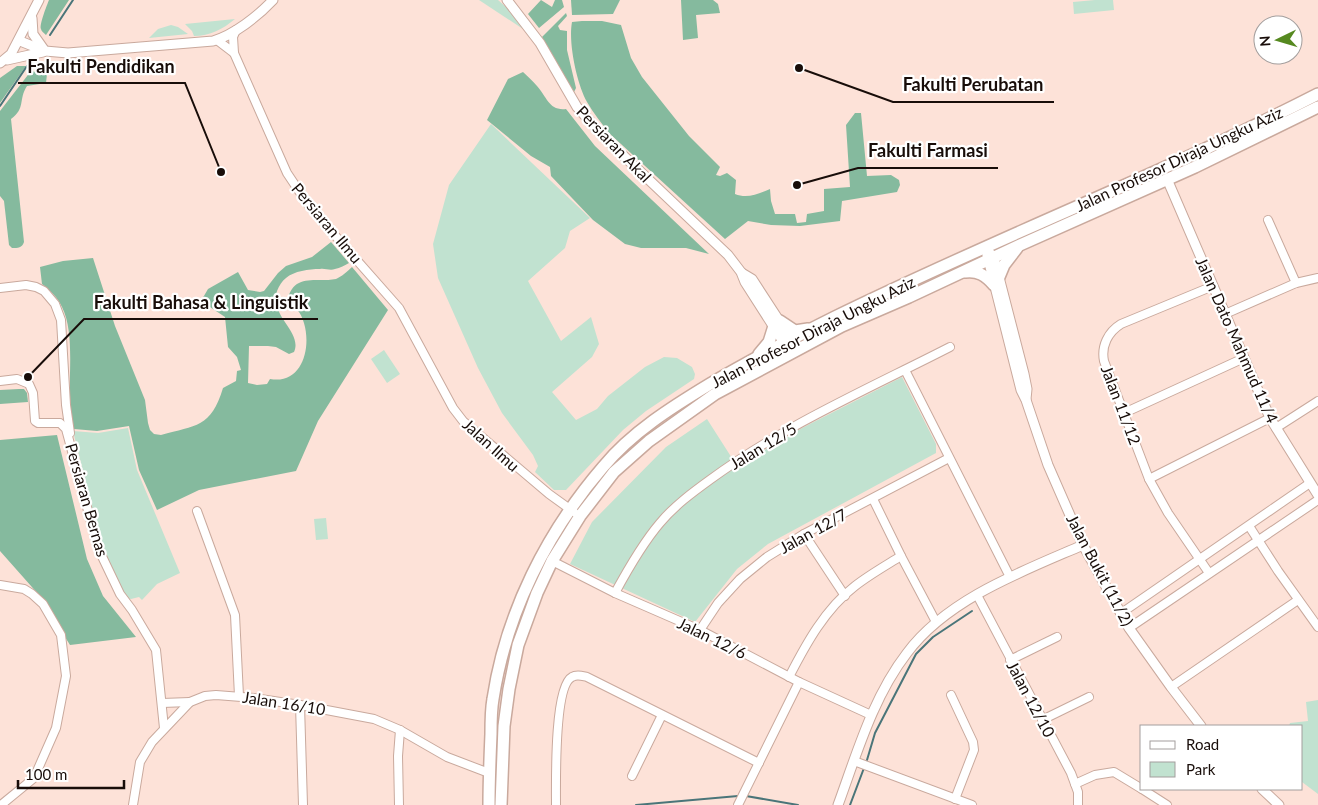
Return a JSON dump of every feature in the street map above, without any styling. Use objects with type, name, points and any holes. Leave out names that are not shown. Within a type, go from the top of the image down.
[{"type":"main road","name":"Jalan Profesor Diraja Ungku Aziz","points":[[489,805],[492,700],[514,616],[536,564],[570,509],[604,464],[637,434],[673,407],[756,357],[813,328],[1318,94]]},
{"type":"main road","name":"Jalan Profesor Diraja Ungku Aziz","points":[[501,805],[504,726],[509,689],[518,646],[537,593],[552,561],[580,516],[614,472],[649,441],[685,413],[742,377],[842,326],[1255,139],[1318,107]]},
{"type":"main road","points":[[959,273],[971,271],[996,281],[1004,265],[1020,245]]},
{"type":"main road","points":[[756,357],[769,342],[777,323],[795,331],[813,328]]},
{"type":"main road","points":[[742,377],[788,342],[824,335]]},
{"type":"street","points":[[2,62],[12,54],[20,41],[39,0]]},
{"type":"street","points":[[2,62],[23,55],[45,51],[88,52],[191,44],[217,40],[236,30],[273,0]]},
{"type":"street","name":"Persiaran Akal","points":[[507,0],[540,43],[577,108],[607,140],[728,255],[741,272],[752,279],[788,342]]},
{"type":"street","points":[[32,18],[33,34],[45,51]]},
{"type":"street","name":"Persiaran Ilmu","points":[[236,30],[233,37],[234,54],[287,173],[309,206],[394,303]]},
{"type":"street","name":"Persiaran Ilmu","points":[[217,40],[234,54]]},
{"type":"street","points":[[20,41],[45,51]]},
{"type":"street","name":"Jalan Dato Mahmud 11/4","points":[[1167,179],[1270,418],[1318,495]]},
{"type":"street","points":[[1268,220],[1296,283]]},
{"type":"street","name":"Jalan Bukit (11/2)","points":[[987,247],[1021,390],[1048,465],[1083,545],[1129,628],[1170,687],[1200,725]]},
{"type":"street","points":[[1225,314],[1296,283],[1318,278]]},
{"type":"street","name":"Jalan 11/12","points":[[1209,573],[1168,513],[1149,479],[1103,356],[1104,346],[1111,333],[1122,324],[1213,286]]},
{"type":"street","points":[[0,288],[36,287],[44,291],[55,304],[61,320],[66,405],[70,428],[69,437]]},
{"type":"street","name":"Jalan Ilmu","points":[[394,303],[453,408],[463,421],[549,494],[580,516]]},
{"type":"street","name":"Jalan 12/5","points":[[615,593],[635,556],[660,522],[689,495],[735,461],[798,424],[950,347]]},
{"type":"street","points":[[1124,413],[1244,358]]},
{"type":"street","points":[[905,370],[1010,577]]},
{"type":"street","name":"Persiaran Bernas","points":[[0,380],[17,379],[29,384],[33,393],[36,421],[38,423],[52,422],[64,425],[69,437],[98,548],[120,594],[156,650],[164,728]]},
{"type":"street","points":[[1276,428],[1318,401]]},
{"type":"street","points":[[52,422],[58,418],[66,405]]},
{"type":"street","points":[[1149,479],[1270,418]]},
{"type":"street","name":"Jalan 12/7","points":[[700,630],[718,604],[740,579],[767,557],[804,534],[949,458]]},
{"type":"street","points":[[1120,614],[1310,484]]},
{"type":"street","points":[[873,499],[936,622]]},
{"type":"street","points":[[1129,628],[1318,500]]},
{"type":"street","points":[[197,511],[235,615],[239,696]]},
{"type":"street","points":[[1249,526],[1318,627]]},
{"type":"street","points":[[804,534],[845,596]]},
{"type":"street","points":[[838,805],[872,715],[906,653],[922,635],[936,622],[1010,577],[1083,545]]},
{"type":"street","points":[[790,677],[816,631],[845,596],[866,578],[901,556]]},
{"type":"street","name":"Jalan 12/6","points":[[552,561],[615,593],[700,630],[798,682],[872,715]]},
{"type":"street","points":[[0,585],[24,589],[43,604],[61,635],[66,676],[56,728],[34,778],[1,805]]},
{"type":"street","name":"Jalan 12/10","points":[[978,595],[1010,660],[1067,766],[1078,792],[1078,805]]},
{"type":"street","points":[[1170,687],[1298,600]]},
{"type":"street","points":[[1010,660],[1057,637]]},
{"type":"street","points":[[556,805],[556,744],[562,693],[567,681],[579,675],[587,677],[759,763]]},
{"type":"street","points":[[738,805],[798,682]]},
{"type":"street","points":[[952,695],[973,742],[974,750],[955,799]]},
{"type":"street","name":"Jalan 16/10","points":[[133,805],[140,762],[152,742],[190,702],[205,696],[239,696],[300,705],[374,720],[400,730],[447,757],[489,774]]},
{"type":"street","points":[[1042,720],[1089,697]]},
{"type":"street","points":[[162,702],[190,702]]},
{"type":"street","points":[[162,702],[175,716]]},
{"type":"street","points":[[300,705],[302,805]]},
{"type":"street","points":[[632,776],[662,715]]},
{"type":"street","points":[[400,730],[398,756],[400,805]]},
{"type":"street","points":[[854,761],[972,805]]},
{"type":"street","points":[[1075,784],[1094,775],[1114,772],[1140,788]]},
{"type":"street","points":[[1144,790],[1166,805]]},
{"type":"street","points":[[1263,790],[1279,805]]},
{"type":"green space","points":[[49,0],[69,0],[46,35],[41,30],[41,27]]},
{"type":"green space","points":[[479,0],[498,0],[508,9],[523,29]]},
{"type":"green space","points":[[541,0],[552,7],[555,0],[562,0],[564,7],[539,28],[528,14]]},
{"type":"green space","points":[[571,0],[620,0],[613,14],[572,15]]},
{"type":"green space","points":[[681,0],[713,0],[718,4],[720,13],[696,15],[698,38],[683,40]]},
{"type":"green space","points":[[1113,0],[1114,10],[1074,14],[1073,2]]},
{"type":"green space","points":[[566,13],[567,16],[558,26],[560,30],[567,31],[567,50],[576,88],[574,92],[542,37]]},
{"type":"green space","points":[[235,19],[216,31],[200,36],[194,36],[185,24]]},
{"type":"green space","points":[[602,21],[621,25],[631,58],[642,77],[689,136],[720,167],[716,175],[720,176],[727,173],[736,180],[735,194],[748,196],[770,189],[775,214],[795,214],[797,223],[806,222],[807,214],[824,211],[824,189],[850,187],[846,125],[855,113],[861,113],[867,176],[891,175],[899,180],[900,185],[897,192],[842,201],[840,221],[800,226],[771,225],[748,221],[725,239],[610,134],[592,111],[583,94],[572,52],[572,22]]},
{"type":"green space","points":[[171,25],[178,27],[188,34],[149,38],[158,29]]},
{"type":"green space","points":[[17,66],[26,66],[0,103],[0,78]]},
{"type":"green space","points":[[31,71],[47,74],[46,83],[27,86],[19,111],[11,119],[24,242],[20,247],[12,248],[9,245],[4,201],[0,196],[0,111]]},
{"type":"green space","points":[[523,72],[552,106],[566,109],[595,146],[709,254],[686,248],[641,248],[625,244],[593,220],[551,176],[550,167],[531,156],[487,120],[508,79]]},
{"type":"green space","points":[[491,124],[590,218],[570,231],[565,248],[528,281],[561,341],[591,317],[599,344],[592,357],[552,392],[576,420],[597,409],[608,396],[645,367],[664,357],[677,358],[692,367],[695,374],[694,379],[646,411],[623,430],[566,490],[554,490],[535,472],[538,466],[533,455],[502,413],[478,368],[438,278],[433,244],[449,185]]},
{"type":"green space","points":[[331,242],[349,263],[333,270],[311,269],[297,272],[283,281],[277,291],[276,300],[281,316],[294,338],[296,345],[294,352],[289,354],[276,347],[249,346],[248,383],[257,385],[267,384],[270,379],[283,379],[293,374],[300,366],[304,355],[306,331],[303,319],[297,309],[289,308],[287,302],[294,286],[306,281],[336,279],[352,267],[388,310],[318,421],[296,471],[199,490],[157,510],[139,470],[129,426],[97,431],[74,429],[70,399],[70,339],[66,317],[54,294],[42,284],[40,267],[63,261],[93,258],[115,326],[145,400],[150,430],[154,434],[161,435],[201,423],[213,411],[223,388],[236,381],[237,371],[241,370],[237,357],[228,347],[225,317],[201,301],[208,289],[238,272],[248,290],[264,291],[286,266],[312,257]]},
{"type":"green space","points":[[384,350],[400,374],[387,383],[371,359]]},
{"type":"green space","points":[[902,377],[936,444],[936,453],[768,544],[737,569],[695,622],[570,564],[592,522],[666,447],[707,419],[737,466],[802,428]]},
{"type":"green space","points":[[24,389],[27,393],[28,402],[0,404],[0,390]]},
{"type":"green space","points":[[128,428],[137,470],[180,573],[157,584],[142,600],[139,597],[126,598],[104,556],[73,431],[98,433]]},
{"type":"green space","points":[[57,435],[87,559],[103,596],[136,637],[70,645],[39,595],[0,551],[0,440]]},
{"type":"green space","points":[[326,518],[328,539],[316,540],[314,519]]},
{"type":"green space","points":[[1318,700],[1318,794],[1303,783],[1303,725],[1289,725],[1290,723],[1308,721],[1306,702]]},
{"type":"waterway","points":[[50,35],[73,0]]},
{"type":"waterway","points":[[0,106],[27,66]]},
{"type":"waterway","points":[[867,760],[875,733],[916,654],[933,637],[972,611]]},
{"type":"waterway","points":[[850,805],[864,768]]},
{"type":"waterway","points":[[636,805],[738,796]]},
{"type":"waterway","points":[[746,796],[798,805]]},
{"type":"place","name":"Fakulti Perubatan","points":[[799,68]]},
{"type":"place","name":"Fakulti Pendidikan","points":[[221,172]]},
{"type":"place","name":"Fakulti Farmasi","points":[[797,185]]},
{"type":"place","name":"Fakulti Bahasa & Linguistik","points":[[28,377]]}]
